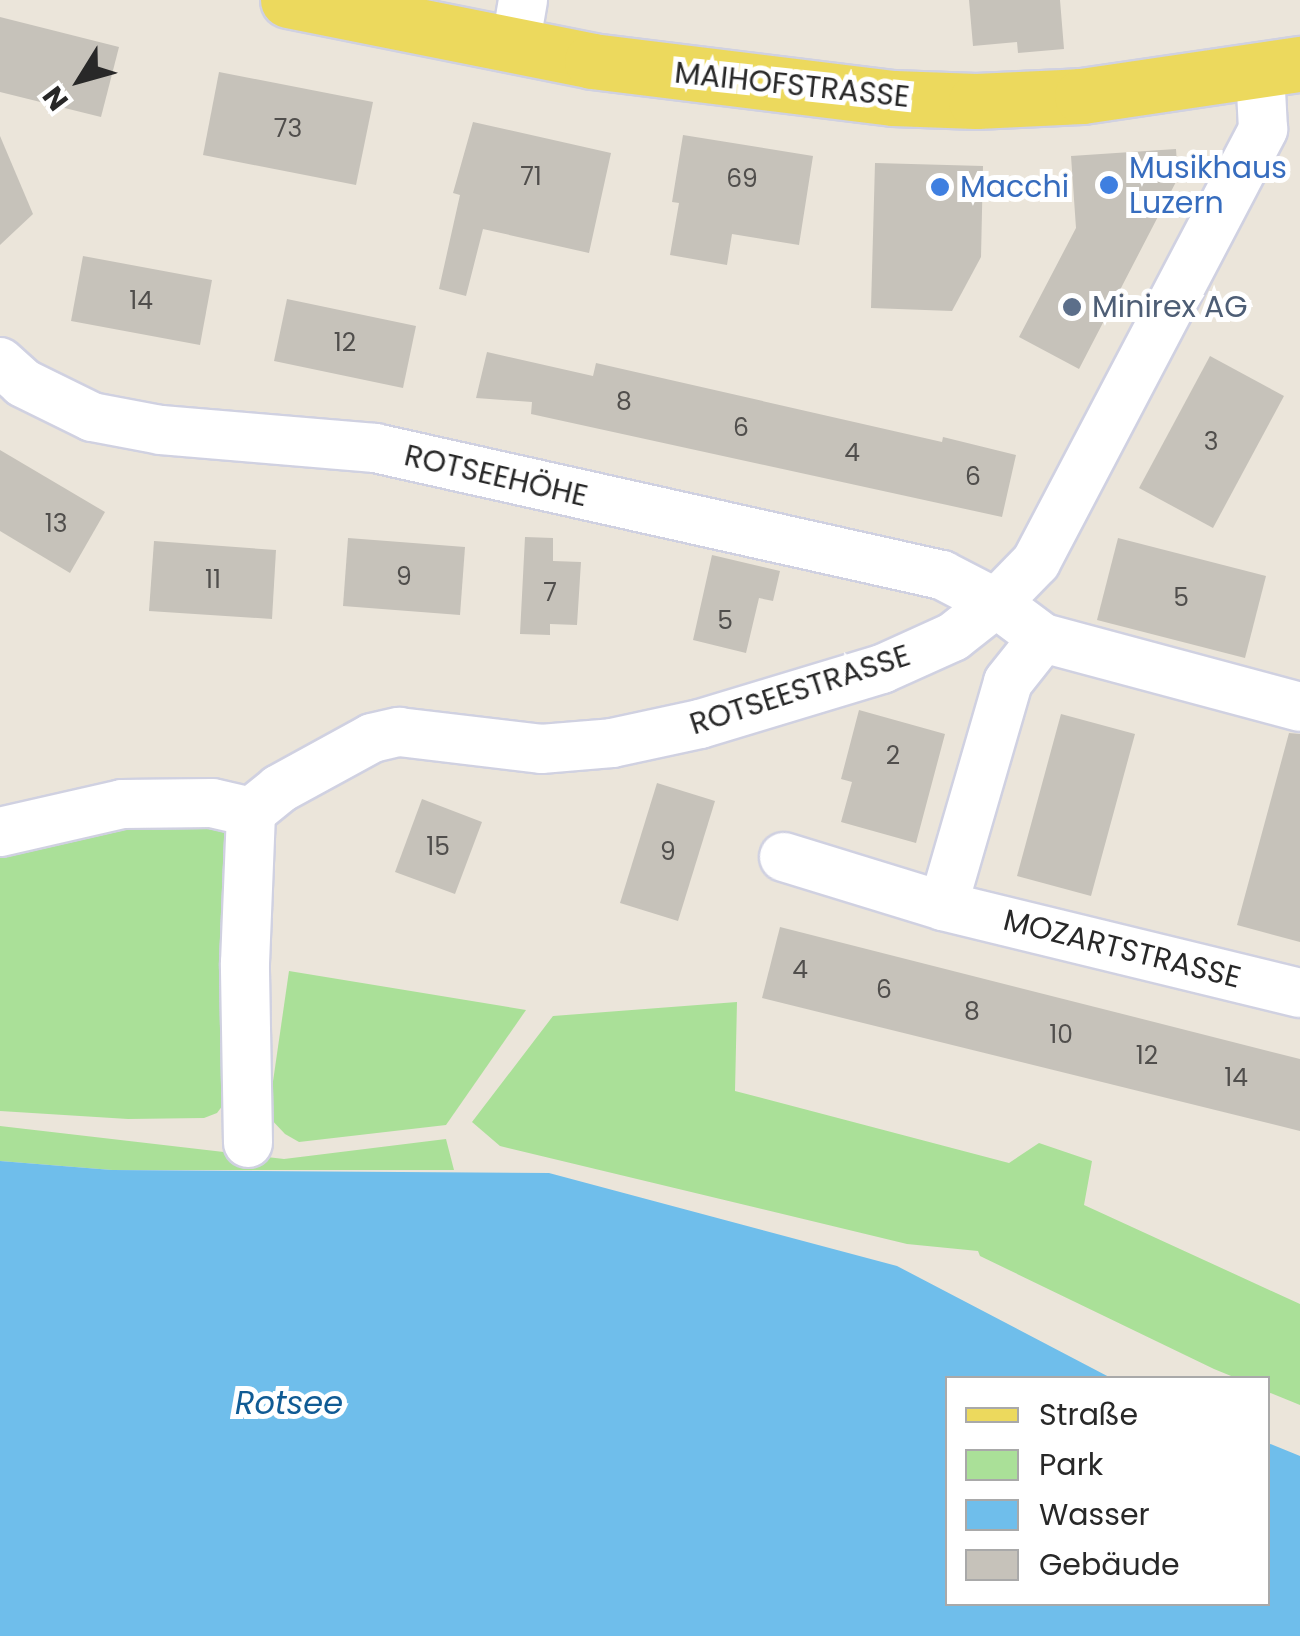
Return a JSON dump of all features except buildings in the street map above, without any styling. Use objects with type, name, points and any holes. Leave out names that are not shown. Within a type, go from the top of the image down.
[{"type":"main road","name":"MAIHOFSTRASSE","points":[[288,0],[519,24],[742,82],[942,100],[1082,96],[1280,68]]},
{"type":"street","name":"ROTSEESTRASSE","points":[[251,812],[279,789],[372,738],[399,732],[540,748],[612,743],[700,724],[882,670],[953,637],[996,603],[1036,562],[1263,129],[1280,68]]},
{"type":"street","name":"ROTSEEHÖHE","points":[[0,362],[23,383],[92,417],[161,430],[375,448],[942,576],[996,603],[1043,638]]},
{"type":"street","points":[[943,906],[1008,682],[1043,638],[1300,707]]},
{"type":"street","points":[[0,832],[122,804],[212,803],[251,812],[245,963],[248,1143]]},
{"type":"street","name":"MOZARTSTRASSE","points":[[784,857],[943,906],[1300,992]]},
{"type":"green space","points":[[170,812],[228,824],[226,1101],[217,1113],[204,1118],[128,1119],[0,1111],[0,835]]},
{"type":"green space","points":[[289,971],[526,1010],[446,1125],[299,1142],[268,1116]]},
{"type":"green space","points":[[737,1002],[735,1091],[1009,1163],[1039,1143],[1092,1161],[1084,1205],[1300,1304],[1300,1405],[1270,1393],[1270,1376],[1231,1376],[1214,1369],[980,1256],[978,1251],[907,1244],[500,1146],[472,1122],[553,1016]]},
{"type":"green space","points":[[0,1126],[284,1159],[446,1139],[454,1170],[112,1170],[0,1161]]},
{"type":"water","name":"Rotsee","points":[[0,1161],[112,1170],[549,1173],[897,1266],[1107,1376],[945,1376],[945,1606],[1270,1606],[1270,1444],[1300,1456],[1300,1636],[0,1636]]},
{"type":"place","name":"Musikhaus Luzern","points":[[1109,185]]},
{"type":"place","name":"Macchi","points":[[940,187]]},
{"type":"place","name":"Minirex AG","points":[[1072,307]]}]
